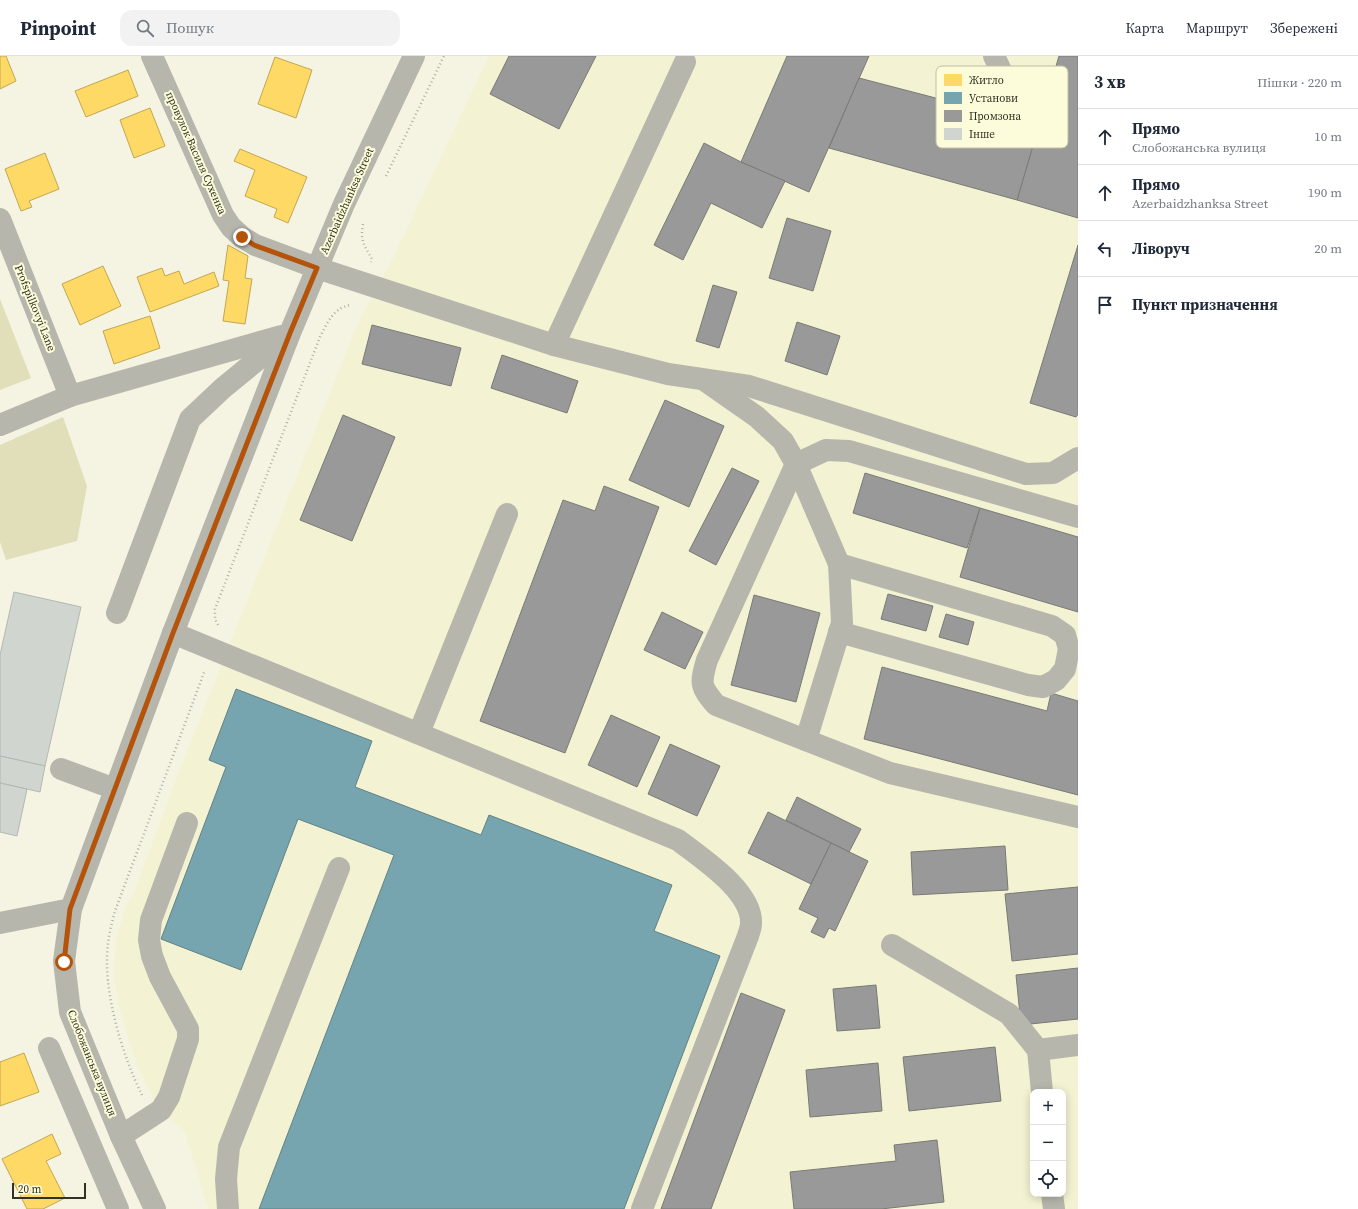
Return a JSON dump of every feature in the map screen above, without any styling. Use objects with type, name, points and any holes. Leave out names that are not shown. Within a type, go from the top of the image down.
[{"type":"street","name":"провулок Василя Сухенка","points":[[152,56],[223,215],[242,237],[254,245],[317,268],[554,345],[668,374],[749,386],[1026,474],[1053,473],[1078,458]]},
{"type":"street","name":"Azerbaidzhanksa Street","points":[[70,909],[173,633],[290,333],[348,197],[414,56]]},
{"type":"street","points":[[994,56],[999,66]]},
{"type":"street","points":[[554,345],[685,62]]},
{"type":"street","name":"Profspilkovyi Lane","points":[[0,219],[70,396]]},
{"type":"street","points":[[0,425],[70,396],[290,333]]},
{"type":"street","points":[[117,614],[190,418],[223,388],[290,333]]},
{"type":"street","points":[[702,380],[756,417],[783,441],[796,464],[839,564],[842,623],[806,740]]},
{"type":"street","points":[[1078,517],[849,451],[826,450],[796,464],[707,660],[702,678],[704,690],[716,705],[890,773],[1078,816]]},
{"type":"street","points":[[419,733],[507,514]]},
{"type":"street","points":[[839,564],[1052,626],[1065,635],[1069,649],[1065,669],[1056,680],[1043,687],[1028,685],[839,632]]},
{"type":"street","points":[[173,633],[678,840],[733,884],[746,903],[750,915],[751,924],[748,936],[642,1209]]},
{"type":"street","points":[[61,769],[115,789]]},
{"type":"street","points":[[122,1136],[161,1110],[169,1097],[188,1039],[188,1029],[160,978],[152,956],[149,940],[151,920],[187,823]]},
{"type":"street","points":[[228,1209],[226,1179],[229,1147],[339,868]]},
{"type":"street","points":[[0,923],[70,909]]},
{"type":"street","name":"Слобожанська вулиця","points":[[70,909],[64,962],[70,1012],[122,1136],[155,1209]]},
{"type":"street","points":[[892,945],[1009,1014],[1038,1050],[1042,1089]]},
{"type":"street","points":[[1038,1050],[1078,1045]]},
{"type":"street","points":[[49,1048],[118,1209]]},
{"type":"street","points":[[1052,1197],[1054,1209]]},
{"type":"path","points":[[385,178],[444,56]]},
{"type":"path","points":[[153,1115],[132,1075],[122,1047],[113,1009],[108,975],[108,944],[115,911],[220,629],[215,619],[215,609],[320,337],[330,319],[338,309],[344,306],[352,305],[372,259],[364,244],[361,234],[364,221]]},
{"type":"shaded area","points":[[489,56],[1078,56],[1078,1209],[208,1209],[185,1132],[171,1120],[154,1099],[135,1060],[118,1003],[114,974],[116,941],[126,905],[132,897],[178,774],[359,320],[393,258]]},
{"type":"shaded area","points":[[0,299],[31,378],[0,390]]},
{"type":"shaded area","points":[[63,417],[87,486],[77,541],[6,560],[0,542],[0,445]]},
{"type":"building: Житло","points":[[0,56],[6,56],[16,81],[0,89]]},
{"type":"building: Житло","points":[[275,57],[312,70],[296,118],[258,104]]},
{"type":"building: Житло","points":[[128,70],[138,96],[86,117],[75,91]]},
{"type":"building: Житло","points":[[150,108],[165,146],[134,158],[120,120]]},
{"type":"building: Житло","points":[[240,149],[307,177],[288,223],[274,217],[277,209],[245,196],[255,170],[234,161]]},
{"type":"building: Житло","points":[[45,153],[59,189],[29,201],[32,207],[21,211],[5,169]]},
{"type":"building: Житло","points":[[228,245],[248,256],[245,278],[252,279],[245,324],[223,321],[229,281],[223,280]]},
{"type":"building: Житло","points":[[103,266],[121,306],[80,325],[62,284]]},
{"type":"building: Житло","points":[[162,268],[165,276],[179,271],[184,284],[214,272],[219,286],[150,312],[137,277]]},
{"type":"building: Житло","points":[[150,316],[160,348],[114,364],[103,331]]},
{"type":"building: Житло","points":[[24,1053],[39,1092],[0,1106],[0,1062]]},
{"type":"building: Житло","points":[[52,1134],[61,1154],[46,1161],[65,1198],[43,1209],[27,1209],[2,1159]]},
{"type":"building: Установи","points":[[236,689],[372,741],[355,787],[481,835],[489,815],[672,885],[654,931],[720,956],[624,1209],[259,1209],[394,855],[298,819],[241,970],[161,939],[226,767],[209,760]]},
{"type":"building: Промзона","points":[[509,56],[596,56],[559,129],[490,94]]},
{"type":"building: Промзона","points":[[787,56],[869,56],[809,192],[741,162]]},
{"type":"building: Промзона","points":[[1059,56],[1078,56],[1078,218],[1017,200],[1032,148],[1068,148],[1068,66],[1056,66]]},
{"type":"building: Промзона","points":[[859,78],[936,98],[936,148],[1032,148],[1017,200],[829,148]]},
{"type":"building: Промзона","points":[[704,143],[741,162],[785,181],[762,228],[711,203],[683,260],[654,245]]},
{"type":"building: Промзона","points":[[787,218],[831,231],[813,291],[769,278]]},
{"type":"building: Промзона","points":[[1078,245],[1078,414],[1076,417],[1030,403]]},
{"type":"building: Промзона","points":[[713,285],[737,292],[719,348],[696,341]]},
{"type":"building: Промзона","points":[[797,322],[840,336],[827,375],[785,361]]},
{"type":"building: Промзона","points":[[372,325],[461,348],[451,386],[362,364]]},
{"type":"building: Промзона","points":[[502,355],[578,381],[567,413],[491,388]]},
{"type":"building: Промзона","points":[[665,400],[724,426],[689,507],[629,480]]},
{"type":"building: Промзона","points":[[343,415],[395,437],[352,541],[300,520]]},
{"type":"building: Промзона","points":[[732,468],[759,481],[716,565],[689,551]]},
{"type":"building: Промзона","points":[[865,473],[980,508],[967,548],[853,513]]},
{"type":"building: Промзона","points":[[604,486],[659,507],[565,753],[480,721],[563,500],[595,511]]},
{"type":"building: Промзона","points":[[980,508],[1078,537],[1078,612],[960,577]]},
{"type":"building: Промзона","points":[[888,594],[933,606],[926,631],[881,619]]},
{"type":"building: Промзона","points":[[754,595],[820,613],[796,702],[731,685]]},
{"type":"building: Промзона","points":[[662,612],[703,632],[685,669],[644,650]]},
{"type":"building: Промзона","points":[[946,614],[974,622],[968,645],[939,637]]},
{"type":"building: Промзона","points":[[882,667],[1047,711],[1051,693],[1078,701],[1078,795],[864,739]]},
{"type":"building: Промзона","points":[[611,715],[660,737],[637,787],[588,765]]},
{"type":"building: Промзона","points":[[670,744],[720,766],[697,816],[648,794]]},
{"type":"building: Промзона","points":[[797,797],[861,829],[849,852],[786,820]]},
{"type":"building: Промзона","points":[[768,812],[831,843],[811,884],[748,853]]},
{"type":"building: Промзона","points":[[831,843],[868,861],[835,931],[829,928],[824,938],[811,932],[818,918],[799,909]]},
{"type":"building: Промзона","points":[[1005,846],[1008,890],[913,895],[911,852]]},
{"type":"building: Промзона","points":[[1078,887],[1078,954],[1012,961],[1005,894]]},
{"type":"building: Промзона","points":[[1078,968],[1078,1019],[1021,1025],[1016,975]]},
{"type":"building: Промзона","points":[[876,985],[880,1028],[837,1031],[833,989]]},
{"type":"building: Промзона","points":[[741,993],[785,1010],[711,1209],[661,1209]]},
{"type":"building: Промзона","points":[[995,1047],[1001,1101],[909,1111],[903,1057]]},
{"type":"building: Промзона","points":[[878,1063],[882,1111],[810,1117],[806,1070]]},
{"type":"building: Промзона","points":[[937,1140],[944,1202],[881,1209],[794,1209],[790,1172],[896,1161],[894,1145]]},
{"type":"building: Інше","points":[[14,592],[81,607],[45,766],[0,756],[0,655]]},
{"type":"building: Інше","points":[[0,756],[45,766],[40,792],[0,783]]},
{"type":"building: Інше","points":[[0,783],[27,789],[17,836],[0,832]]},
{"type":"route","points":[[64,962],[70,909],[173,633],[290,333],[317,268],[254,245],[242,237]]}]
